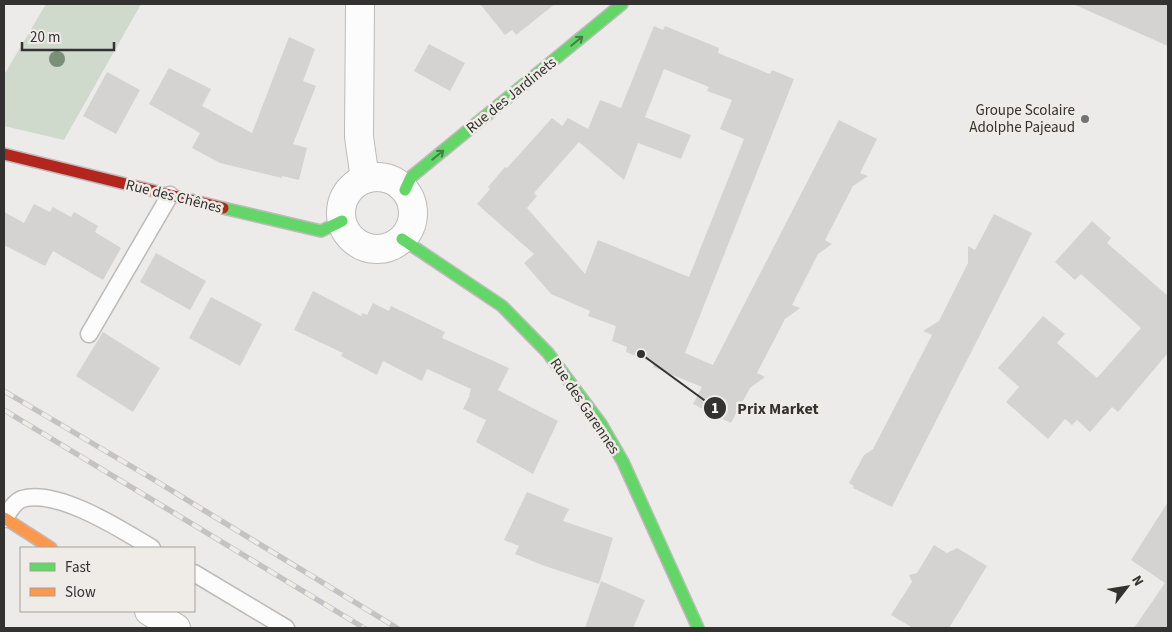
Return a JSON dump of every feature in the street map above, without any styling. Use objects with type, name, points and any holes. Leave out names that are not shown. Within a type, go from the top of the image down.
[{"type":"street","points":[[360,4],[359,137],[365,179]]},
{"type":"street","name":"Rue des Jardinets","points":[[405,190],[411,177],[622,4]]},
{"type":"street","name":"Rue des Chênes","points":[[4,154],[321,232],[342,221]]},
{"type":"street","points":[[380,177],[394,181],[405,190],[412,202],[414,215],[410,229],[402,240],[389,247],[374,249],[360,244],[348,235],[342,221],[342,204],[351,188],[365,179],[380,177]]},
{"type":"street","name":"Rue des Garennes","points":[[402,240],[502,306],[548,353],[601,424],[623,462],[698,628]]},
{"type":"street","points":[[4,518],[49,547]]},
{"type":"street","points":[[151,612],[176,628]]},
{"type":"lane","points":[[89,334],[170,195]]},
{"type":"lane","points":[[4,518],[15,504],[21,500],[50,498],[73,505],[150,547]]},
{"type":"lane","points":[[195,574],[286,628]]},
{"type":"shaded area","points":[[46,4],[141,4],[64,140],[4,126],[4,75]]},
{"type":"building","points":[[480,4],[555,4],[516,35],[512,30],[505,35]]},
{"type":"building","points":[[1073,4],[1168,4],[1168,46]]},
{"type":"building","points":[[654,26],[663,30],[665,26],[719,48],[718,53],[770,74],[772,70],[794,79],[685,353],[713,365],[839,120],[877,139],[860,173],[868,176],[853,186],[825,240],[832,244],[818,254],[792,305],[800,308],[785,319],[757,373],[765,377],[750,388],[731,423],[693,404],[702,387],[653,367],[655,363],[626,352],[627,347],[612,341],[616,326],[588,316],[590,311],[551,294],[524,263],[534,254],[477,204],[505,167],[507,168],[552,118],[562,126],[568,118],[588,129],[600,100],[621,108]],"holes":[[[664,69],[709,87],[707,91],[732,100],[720,129],[744,139],[689,277],[598,240],[585,274],[527,208],[537,196],[534,193],[579,142],[624,180],[638,143],[681,159],[691,135],[645,117]]]},
{"type":"building","points":[[289,37],[315,49],[303,81],[316,86],[293,144],[307,148],[299,180],[282,176],[282,178],[220,163],[192,148],[200,133],[149,104],[169,68],[211,89],[202,106],[252,133]]},
{"type":"building","points":[[429,44],[465,63],[450,91],[414,71]]},
{"type":"building","points":[[107,72],[140,90],[116,134],[83,116]]},
{"type":"building","points":[[34,204],[50,212],[53,207],[71,217],[74,212],[98,226],[95,232],[121,248],[103,280],[53,251],[45,266],[4,245],[4,212],[24,223]]},
{"type":"building","points":[[994,214],[1032,233],[892,507],[853,488],[854,486],[849,483],[864,455],[873,449],[932,335],[923,331],[939,321],[968,263],[968,246],[975,250]]},
{"type":"building","points":[[1092,221],[1111,238],[1107,243],[1168,296],[1168,353],[1118,412],[1112,407],[1090,432],[1077,420],[1072,425],[1065,419],[1048,439],[1006,402],[1019,387],[998,368],[1043,316],[1065,334],[1057,343],[1097,378],[1141,328],[1081,274],[1075,280],[1055,262]]},
{"type":"building","points":[[156,253],[206,281],[190,310],[140,282]]},
{"type":"building","points":[[313,291],[361,316],[362,313],[367,315],[373,303],[389,311],[391,306],[445,332],[442,338],[509,368],[498,390],[558,421],[533,474],[476,442],[486,420],[463,409],[471,389],[427,369],[422,381],[383,361],[377,375],[341,356],[343,353],[294,330]]},
{"type":"building","points":[[211,297],[262,324],[240,366],[189,338]]},
{"type":"building","points":[[103,332],[160,368],[133,412],[76,376]]},
{"type":"building","points":[[527,492],[569,509],[563,521],[613,538],[599,584],[515,554],[519,546],[504,540]]},
{"type":"building","points":[[1168,502],[1168,628],[1134,628],[1165,583],[1131,560]]},
{"type":"building","points":[[934,545],[947,553],[957,548],[987,566],[949,628],[913,628],[891,615],[912,582],[909,575],[917,573]]},
{"type":"building","points":[[601,581],[645,600],[633,628],[585,628]]},
{"type":"railway","points":[[4,391],[397,628]]},
{"type":"railway","points":[[4,410],[364,628]]},
{"type":"traffic: fast","points":[[405,190],[411,177],[622,4]]},
{"type":"traffic: fast","points":[[223,208],[321,231],[342,221]]},
{"type":"traffic: fast","points":[[402,239],[502,306],[548,353],[601,424],[623,462],[698,628]]},
{"type":"traffic: slow","points":[[4,518],[49,547]]},
{"type":"traffic: jam","points":[[4,154],[223,208]]},
{"type":"place","name":"Groupe Scolaire Adolphe Pajeaud","points":[[1085,119]]},
{"type":"place","name":"Prix Market","points":[[641,354]]}]
